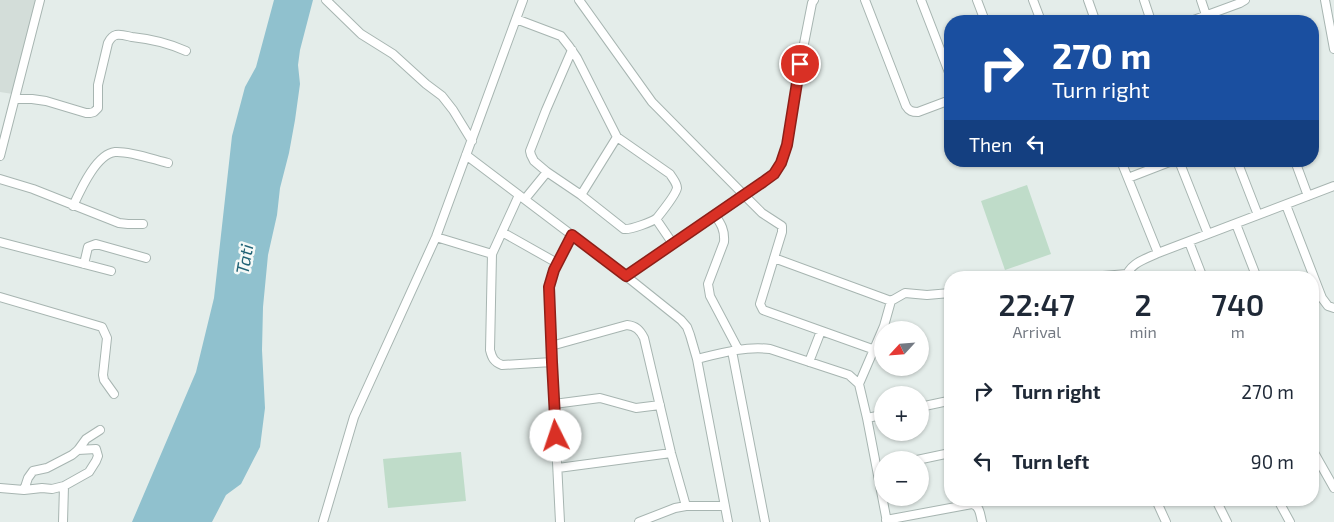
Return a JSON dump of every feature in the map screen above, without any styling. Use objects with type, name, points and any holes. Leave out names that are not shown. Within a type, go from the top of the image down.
[{"type":"street","points":[[0,156],[40,0]]},
{"type":"street","points":[[326,0],[361,34],[394,54],[426,84],[442,96],[472,141]]},
{"type":"street","points":[[323,522],[354,417],[436,237],[524,0]]},
{"type":"street","points":[[579,0],[652,102],[744,195],[762,212],[782,226],[782,232],[760,304],[763,310],[874,350],[859,384]]},
{"type":"street","points":[[626,276],[774,174],[781,163],[787,145],[800,64],[814,0]]},
{"type":"street","points":[[865,0],[898,87],[909,110],[918,112],[944,102]]},
{"type":"street","points":[[921,0],[944,59]]},
{"type":"street","points":[[977,0],[983,15]]},
{"type":"street","points":[[1033,0],[1039,15]]},
{"type":"street","points":[[1088,0],[1093,15]]},
{"type":"street","points":[[1144,0],[1150,15]]},
{"type":"street","points":[[1201,0],[1206,15],[1245,0]]},
{"type":"street","points":[[1325,0],[1334,49]]},
{"type":"street","points":[[516,19],[560,36],[572,50],[578,58],[617,137],[670,174],[676,182],[677,189],[674,195],[656,219],[630,229],[624,229],[534,161],[530,151],[572,50]]},
{"type":"street","points":[[14,99],[46,101],[90,114],[98,108],[98,85],[108,43],[114,35],[144,38],[186,51]]},
{"type":"street","points":[[581,196],[617,137]]},
{"type":"street","points":[[73,206],[89,174],[110,153],[128,153],[168,163]]},
{"type":"street","points":[[466,155],[626,276],[681,320],[687,327],[697,359],[728,522]]},
{"type":"street","points":[[1123,167],[1158,253]]},
{"type":"street","points":[[1128,178],[1156,167]]},
{"type":"street","points":[[1181,167],[1208,234]]},
{"type":"street","points":[[1239,167],[1258,215]]},
{"type":"street","points":[[1297,167],[1308,196]]},
{"type":"street","points":[[547,172],[522,197],[492,254],[490,350],[493,360],[502,365],[552,362]]},
{"type":"street","points":[[0,179],[33,189],[119,223],[143,224]]},
{"type":"street","points":[[1129,271],[1136,263],[1158,253],[1334,186]]},
{"type":"street","points":[[1286,205],[1312,271]]},
{"type":"street","points":[[715,215],[722,225],[725,236],[708,284],[708,289],[735,350],[765,522]]},
{"type":"street","points":[[656,219],[673,244]]},
{"type":"street","points":[[1236,224],[1254,271]]},
{"type":"street","points":[[502,232],[557,263]]},
{"type":"street","points":[[560,522],[549,287],[557,263],[572,235]]},
{"type":"street","points":[[436,237],[492,254]]},
{"type":"street","points":[[0,242],[111,271]]},
{"type":"street","points":[[1189,242],[1200,271]]},
{"type":"street","points":[[84,264],[88,247],[96,244],[146,258]]},
{"type":"street","points":[[774,258],[890,301]]},
{"type":"street","points":[[1319,290],[1328,306],[1334,308]]},
{"type":"street","points":[[885,321],[890,301],[904,293],[927,295],[944,294]]},
{"type":"street","points":[[0,297],[102,327],[108,338],[103,375],[104,380],[114,394]]},
{"type":"street","points":[[551,346],[627,325],[632,325],[641,332],[686,506]]},
{"type":"street","points":[[809,362],[821,331]]},
{"type":"street","points":[[697,359],[735,350],[770,349],[849,375],[859,384],[876,451]]},
{"type":"street","points":[[554,404],[600,398],[636,408],[660,405]]},
{"type":"street","points":[[929,405],[944,402]]},
{"type":"street","points":[[867,418],[874,417]]},
{"type":"street","points":[[24,490],[28,478],[33,471],[59,463],[72,455],[86,439],[100,430]]},
{"type":"street","points":[[0,488],[24,490],[52,489],[64,486],[86,475],[96,462],[98,454],[96,449],[78,450]]},
{"type":"street","points":[[558,468],[671,453]]},
{"type":"street","points":[[929,457],[944,454]]},
{"type":"street","points":[[1319,461],[1334,488]]},
{"type":"street","points":[[63,522],[64,486]]},
{"type":"street","points":[[644,521],[668,510],[686,506],[725,506]]},
{"type":"street","points":[[884,506],[886,521],[962,506]]},
{"type":"street","points":[[977,506],[982,522]]},
{"type":"street","points":[[1159,506],[1166,522]]},
{"type":"street","points":[[1219,506],[1228,522]]},
{"type":"street","points":[[1281,506],[1290,522]]},
{"type":"shaded area","points":[[0,0],[36,0],[13,94],[0,92]]},
{"type":"green space","points":[[1027,185],[1051,254],[1005,270],[981,201]]},
{"type":"green space","points":[[461,452],[466,501],[388,508],[383,459]]},
{"type":"water","name":"Tati","points":[[274,0],[313,0],[300,50],[298,65],[300,84],[295,120],[268,255],[263,307],[262,350],[265,408],[260,447],[241,484],[226,495],[212,522],[132,522],[196,372],[214,298],[232,136],[245,87],[256,67]]},
{"type":"route","points":[[556,436],[549,287],[554,270],[572,235],[626,276],[774,174],[781,163],[787,145],[800,64]]}]
